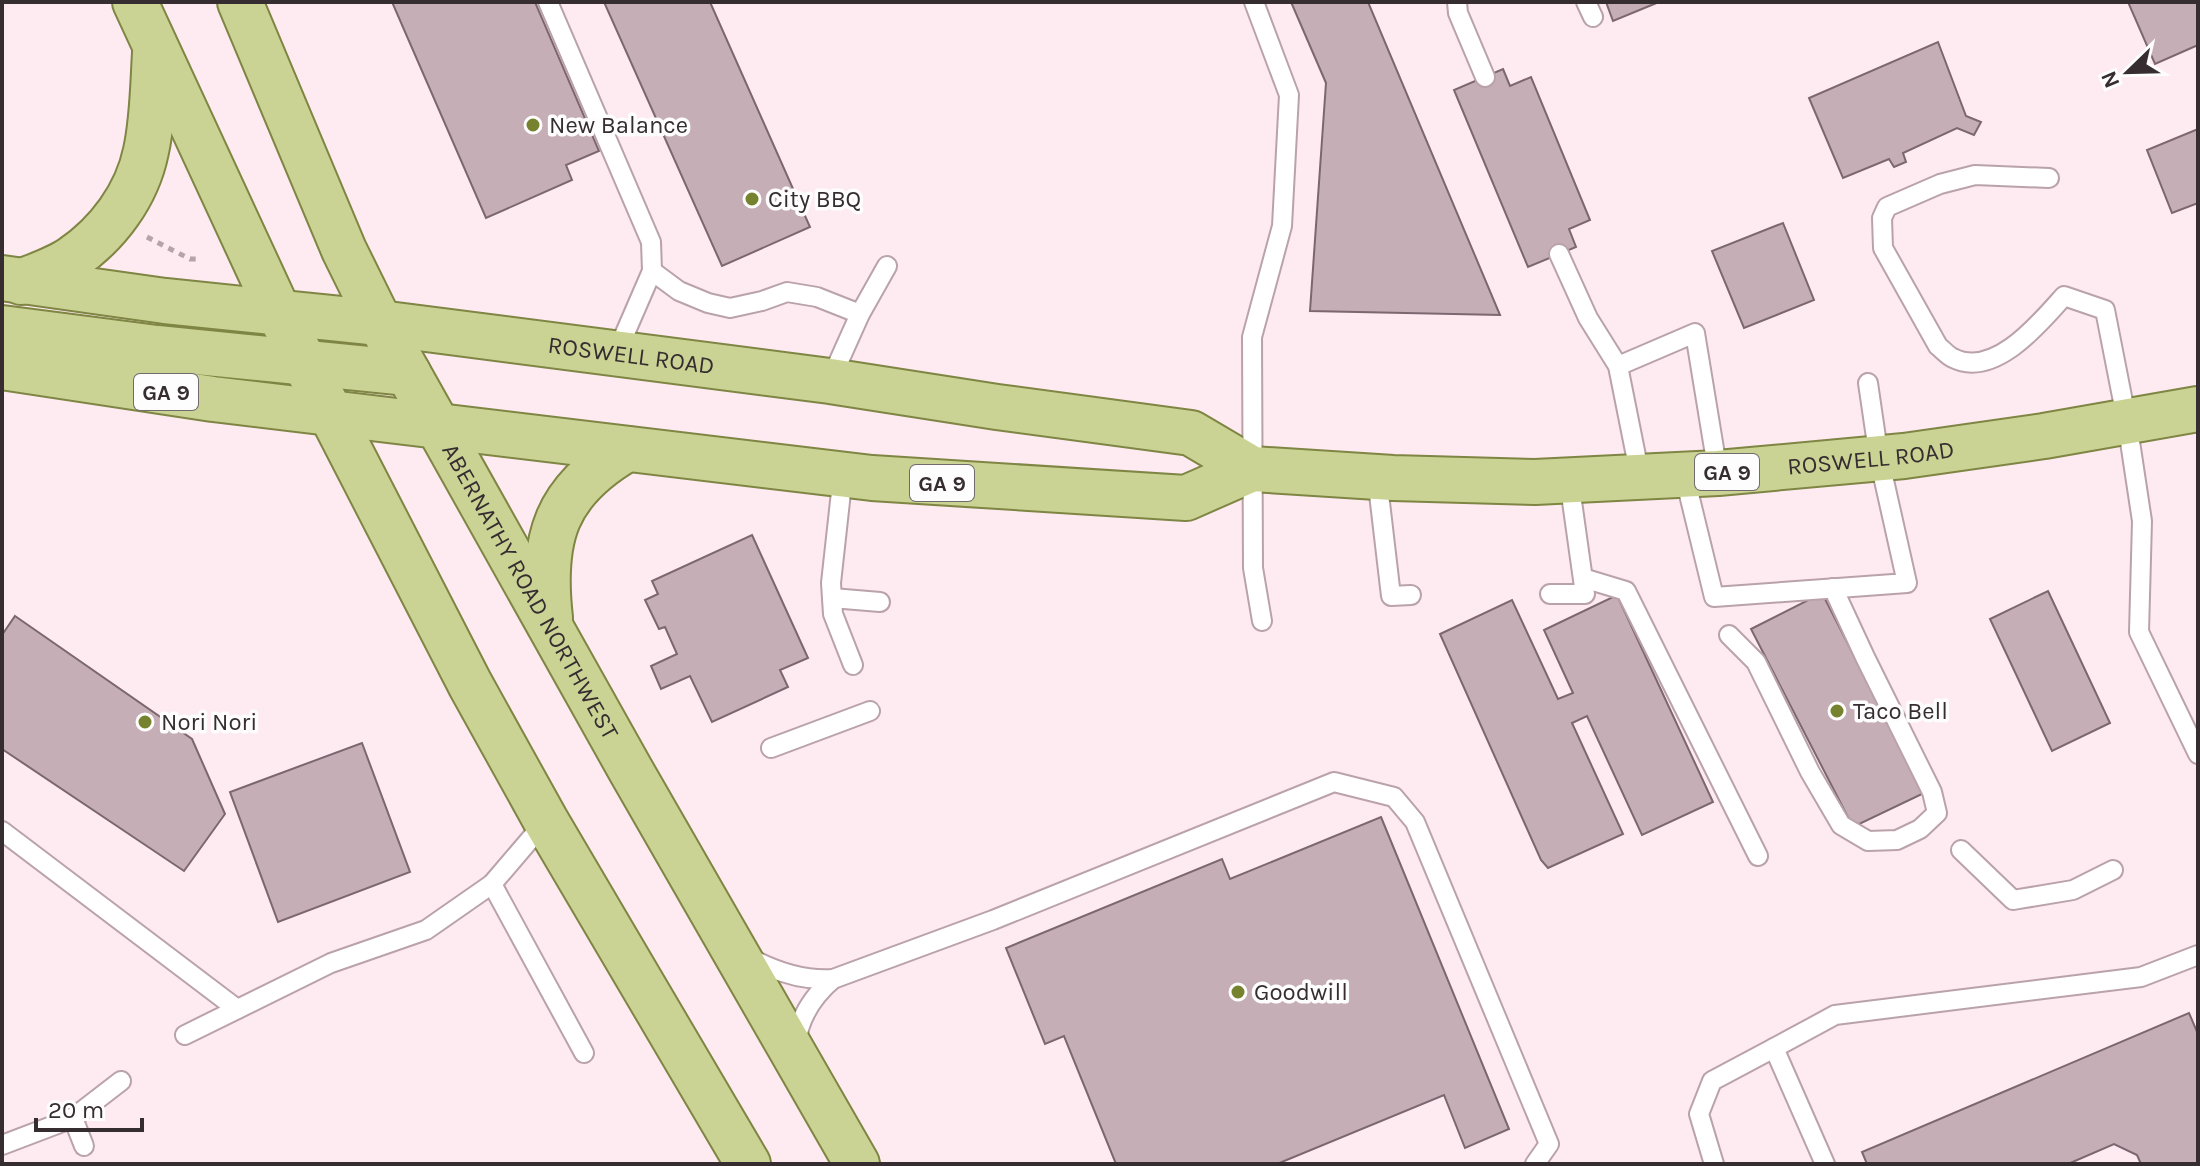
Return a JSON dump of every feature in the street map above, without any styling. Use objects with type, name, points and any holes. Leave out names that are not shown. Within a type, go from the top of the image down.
[{"type":"main road","points":[[135,2],[279,313],[470,684],[546,821],[748,1164]]},
{"type":"main road","name":"ABERNATHY ROAD NORTHWEST","points":[[244,3],[344,250],[380,323],[857,1164]]},
{"type":"main road","points":[[12,280],[68,261],[95,241],[118,214],[134,186],[146,151],[155,47]]},
{"type":"main road","name":"ROSWELL ROAD","points":[[12,280],[165,301],[380,323],[830,381],[1191,433],[1252,469],[1377,477],[1535,482],[1701,474],[1879,458],[2044,436],[2198,409]]},
{"type":"main road","points":[[2,328],[157,348],[408,373]]},
{"type":"main road","name":"ROSWELL ROAD","points":[[2,367],[199,397],[843,474],[975,486],[1186,498],[1252,469]]},
{"type":"main road","points":[[551,629],[546,590],[547,564],[550,541],[559,514],[575,490],[591,474],[627,449]]},
{"type":"lane","points":[[548,2],[651,242],[652,271],[616,354]]},
{"type":"lane","points":[[1254,2],[1289,95],[1282,226],[1252,337],[1253,568],[1262,621]]},
{"type":"lane","points":[[1457,2],[1458,13],[1485,77]]},
{"type":"lane","points":[[2049,178],[1975,175],[1940,184],[1887,207],[1882,218],[1883,248],[1938,346],[1952,358],[1969,363],[1988,360],[2006,351],[2034,329],[2064,296],[2105,310],[2142,521],[2139,632],[2198,754]]},
{"type":"lane","points":[[1559,254],[1588,318],[1618,366],[1640,476]]},
{"type":"lane","points":[[830,381],[860,314],[887,266]]},
{"type":"lane","points":[[652,271],[679,291],[730,308],[787,292],[817,297],[860,314]]},
{"type":"lane","points":[[1618,366],[1695,333],[1701,474],[1714,597],[1907,583],[1879,458],[1868,383]]},
{"type":"lane","points":[[843,474],[831,583],[833,614],[853,665]]},
{"type":"lane","points":[[1377,477],[1391,596],[1411,595]]},
{"type":"lane","points":[[1550,594],[1585,594],[1569,480]]},
{"type":"lane","points":[[1583,578],[1626,591],[1758,856]]},
{"type":"lane","points":[[1729,635],[1756,662],[1810,772],[1841,825],[1868,841],[1897,840],[1920,829],[1937,813],[1932,792],[1833,588]]},
{"type":"lane","points":[[832,598],[880,602]]},
{"type":"lane","points":[[771,748],[870,711]]},
{"type":"lane","points":[[733,949],[766,967],[795,976],[833,979],[993,920],[1334,782],[1394,797],[1415,822],[1549,1144],[1535,1164]]},
{"type":"lane","points":[[185,1035],[331,963],[426,930],[492,884],[546,821]]},
{"type":"lane","points":[[2,831],[237,1009]]},
{"type":"lane","points":[[1961,850],[2013,900],[2073,890],[2113,870]]},
{"type":"lane","points":[[492,884],[584,1053]]},
{"type":"lane","points":[[1714,1164],[1699,1114],[1712,1081],[1835,1015],[2141,977],[2198,955]]},
{"type":"lane","points":[[795,1054],[801,1021],[809,1004],[833,979]]},
{"type":"lane","points":[[1774,1048],[1825,1164]]},
{"type":"lane","points":[[2,1145],[73,1118],[121,1081]]},
{"type":"lane","points":[[73,1118],[84,1146]]},
{"type":"path","points":[[143,235],[190,259],[201,259]]},
{"type":"building","points":[[392,2],[535,2],[599,151],[566,165],[572,180],[486,218]]},
{"type":"building","points":[[604,2],[710,2],[810,227],[722,266]]},
{"type":"building","points":[[1291,2],[1368,2],[1500,315],[1310,311],[1326,83]]},
{"type":"building","points":[[1606,2],[1659,2],[1613,21]]},
{"type":"building","points":[[2128,2],[2198,2],[2198,45],[2155,64]]},
{"type":"building","points":[[1938,42],[1966,116],[1981,122],[1974,135],[1957,128],[1903,153],[1906,162],[1894,167],[1889,159],[1843,178],[1809,98]]},
{"type":"building","points":[[1503,69],[1510,86],[1531,77],[1590,220],[1569,229],[1576,247],[1528,267],[1454,90]]},
{"type":"building","points":[[2198,129],[2198,203],[2172,213],[2147,150]]},
{"type":"building","points":[[1783,223],[1814,300],[1744,328],[1712,251]]},
{"type":"building","points":[[752,535],[808,658],[780,670],[788,687],[712,722],[690,676],[661,689],[651,666],[677,654],[665,627],[659,629],[645,600],[658,594],[652,581]]},
{"type":"building","points":[[2048,591],[2110,723],[2052,751],[1990,619]]},
{"type":"building","name":"Taco Bell","points":[[1822,593],[1924,793],[1853,827],[1751,629]]},
{"type":"building","points":[[1617,595],[1713,802],[1642,835],[1587,716],[1572,723],[1623,834],[1548,868],[1541,860],[1440,634],[1512,600],[1558,699],[1573,693],[1544,630]]},
{"type":"building","points":[[15,616],[192,739],[225,814],[184,871],[2,749],[2,635]]},
{"type":"building","points":[[362,743],[410,872],[278,922],[230,792]]},
{"type":"building","name":"Goodwill","points":[[1381,817],[1509,1129],[1465,1148],[1444,1095],[1277,1164],[1116,1164],[1064,1036],[1045,1044],[1006,948],[1222,859],[1230,879]]},
{"type":"building","points":[[2189,1013],[2198,1034],[2198,1164],[2141,1164],[2137,1155],[2114,1144],[2068,1164],[1867,1164],[1862,1152]]},
{"type":"place","name":"New Balance","points":[[533,125]]},
{"type":"place","name":"City BBQ","points":[[752,199]]},
{"type":"place","name":"Taco Bell","points":[[1837,711]]},
{"type":"place","name":"Nori Nori","points":[[145,722]]},
{"type":"place","name":"Goodwill","points":[[1238,992]]}]
